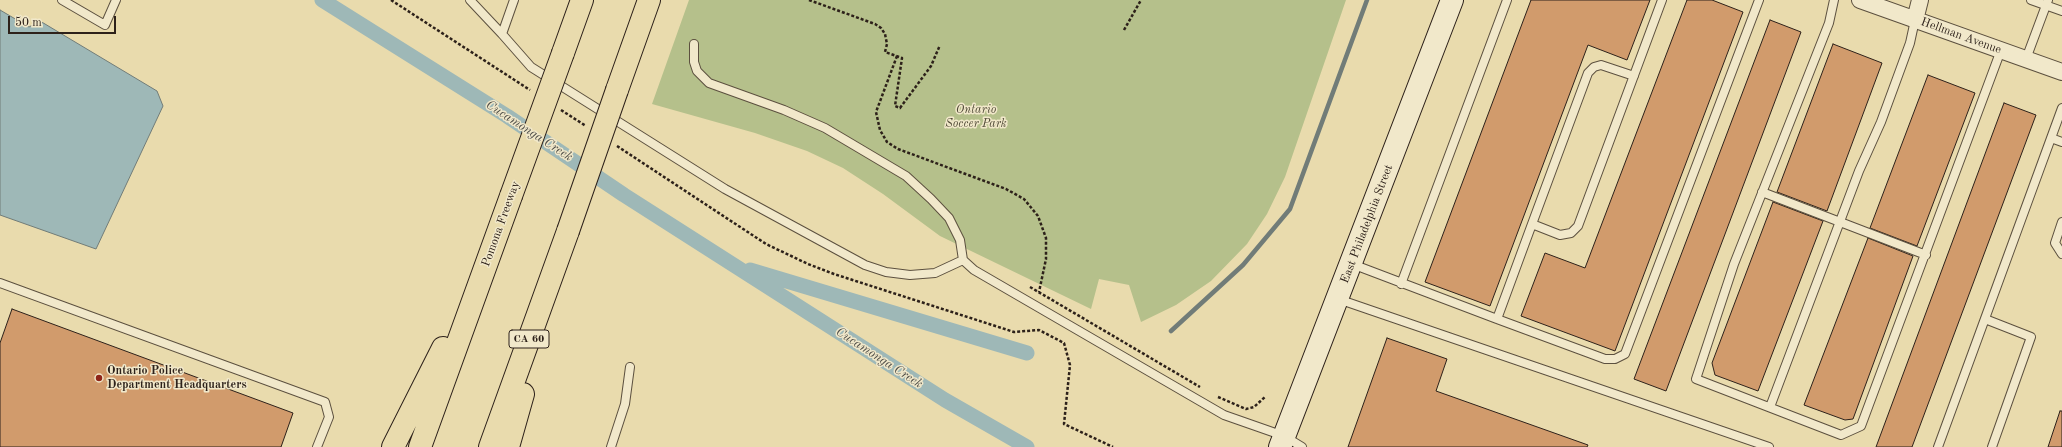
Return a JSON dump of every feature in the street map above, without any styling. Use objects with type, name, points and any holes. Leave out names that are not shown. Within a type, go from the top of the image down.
[{"type":"highway","name":"Pomona Freeway","points":[[420,447],[582,0]]},
{"type":"highway","name":"CA 60","points":[[490,447],[649,0]]},
{"type":"highway","points":[[508,447],[568,231]]},
{"type":"highway","points":[[393,447],[489,258]]},
{"type":"street","name":"East Philadelphia Street","points":[[1289,443],[1338,299],[1452,0]]},
{"type":"street","name":"Hellman Avenue","points":[[1860,0],[2062,72]]},
{"type":"street","points":[[1916,20],[1920,0]]},
{"type":"lane","points":[[62,0],[105,25],[116,0]]},
{"type":"lane","points":[[470,0],[531,67],[712,181],[865,265],[886,272],[910,275],[935,273],[963,260]]},
{"type":"lane","points":[[502,34],[514,0]]},
{"type":"lane","points":[[1401,284],[1507,0]]},
{"type":"lane","points":[[1532,224],[1560,235],[1571,233],[1578,226],[1662,0]]},
{"type":"lane","points":[[1352,264],[1401,284],[1605,359],[1616,359],[1625,354],[1759,0]]},
{"type":"lane","points":[[1834,0],[1829,23],[1734,264],[1696,379],[1841,435],[1860,426],[1926,255],[2001,50]]},
{"type":"lane","points":[[2031,0],[2047,3],[2062,11]]},
{"type":"lane","points":[[2026,59],[2047,3]]},
{"type":"lane","points":[[1770,407],[1840,222],[1902,65],[1916,20]]},
{"type":"lane","points":[[694,44],[694,62],[697,71],[708,83],[772,105],[825,128],[906,176],[949,218],[960,240],[963,260],[985,277],[1224,415],[1289,443]]},
{"type":"lane","points":[[1497,319],[1588,73],[1594,67],[1601,65],[1634,76]]},
{"type":"lane","points":[[1938,447],[2062,108]]},
{"type":"lane","points":[[2051,138],[2062,142]]},
{"type":"lane","points":[[1762,192],[1926,255]]},
{"type":"lane","points":[[2062,222],[2055,242],[2062,254]]},
{"type":"lane","points":[[1,286],[325,402],[329,417],[317,447]]},
{"type":"lane","points":[[1338,299],[1770,447]]},
{"type":"lane","points":[[1985,319],[2031,336],[1992,447]]},
{"type":"lane","points":[[611,447],[625,404],[630,367]]},
{"type":"path","points":[[809,0],[875,24],[885,34],[887,44],[885,52],[902,58],[895,106],[900,108],[931,66],[940,46]]},
{"type":"path","points":[[1124,30],[1141,0]]},
{"type":"path","points":[[897,56],[876,112],[880,130],[887,142],[898,149],[1006,189],[1024,199],[1038,216],[1046,238],[1046,260],[1039,292]]},
{"type":"path","points":[[1030,287],[1206,390]]},
{"type":"path","points":[[1213,394],[1246,409],[1254,407],[1266,396]]},
{"type":"green space","name":"Ontario Soccer Park","points":[[689,0],[1346,0],[1285,177],[1267,214],[1247,244],[1211,281],[1176,305],[1141,322],[1129,285],[1099,279],[1091,309],[940,236],[883,194],[843,168],[807,151],[755,133],[652,104]]},
{"type":"water","points":[[0,10],[29,27],[40,21],[157,91],[163,106],[96,249],[0,215]]},
{"type":"building","points":[[1531,0],[1650,0],[1627,60],[1588,45],[1490,306],[1425,282]]},
{"type":"building","points":[[1687,0],[1712,0],[1743,12],[1615,351],[1521,316],[1545,253],[1585,268]]},
{"type":"building","points":[[1770,20],[1801,32],[1666,391],[1634,379]]},
{"type":"building","points":[[1833,44],[1882,63],[1827,211],[1777,192]]},
{"type":"building","points":[[1928,75],[1975,93],[1917,246],[1870,228]]},
{"type":"building","points":[[2004,103],[2036,115],[1912,447],[1876,447]]},
{"type":"building","points":[[1773,202],[1823,221],[1758,391],[1715,375],[1712,363]]},
{"type":"building","points":[[1868,238],[1913,256],[1853,419],[1845,420],[1804,405]]},
{"type":"building","name":"Ontario Police Department Headquarters","points":[[12,309],[293,413],[281,447],[0,447],[0,343]]},
{"type":"building","points":[[1387,338],[1447,359],[1436,391],[1588,445],[1587,447],[1348,447]]},
{"type":"building","points":[[2060,411],[2062,411],[2062,447],[2048,447]]},
{"type":"waterway","name":"Cucamonga Creek","points":[[322,0],[507,116],[624,195],[945,400],[1027,447]]},
{"type":"waterway","points":[[1171,331],[1243,265],[1290,209],[1367,0]]},
{"type":"waterway","name":"Cucamonga Creek","points":[[750,270],[1027,353]]},
{"type":"place","name":"Ontario Police Department Headquarters","points":[[99,378]]}]
